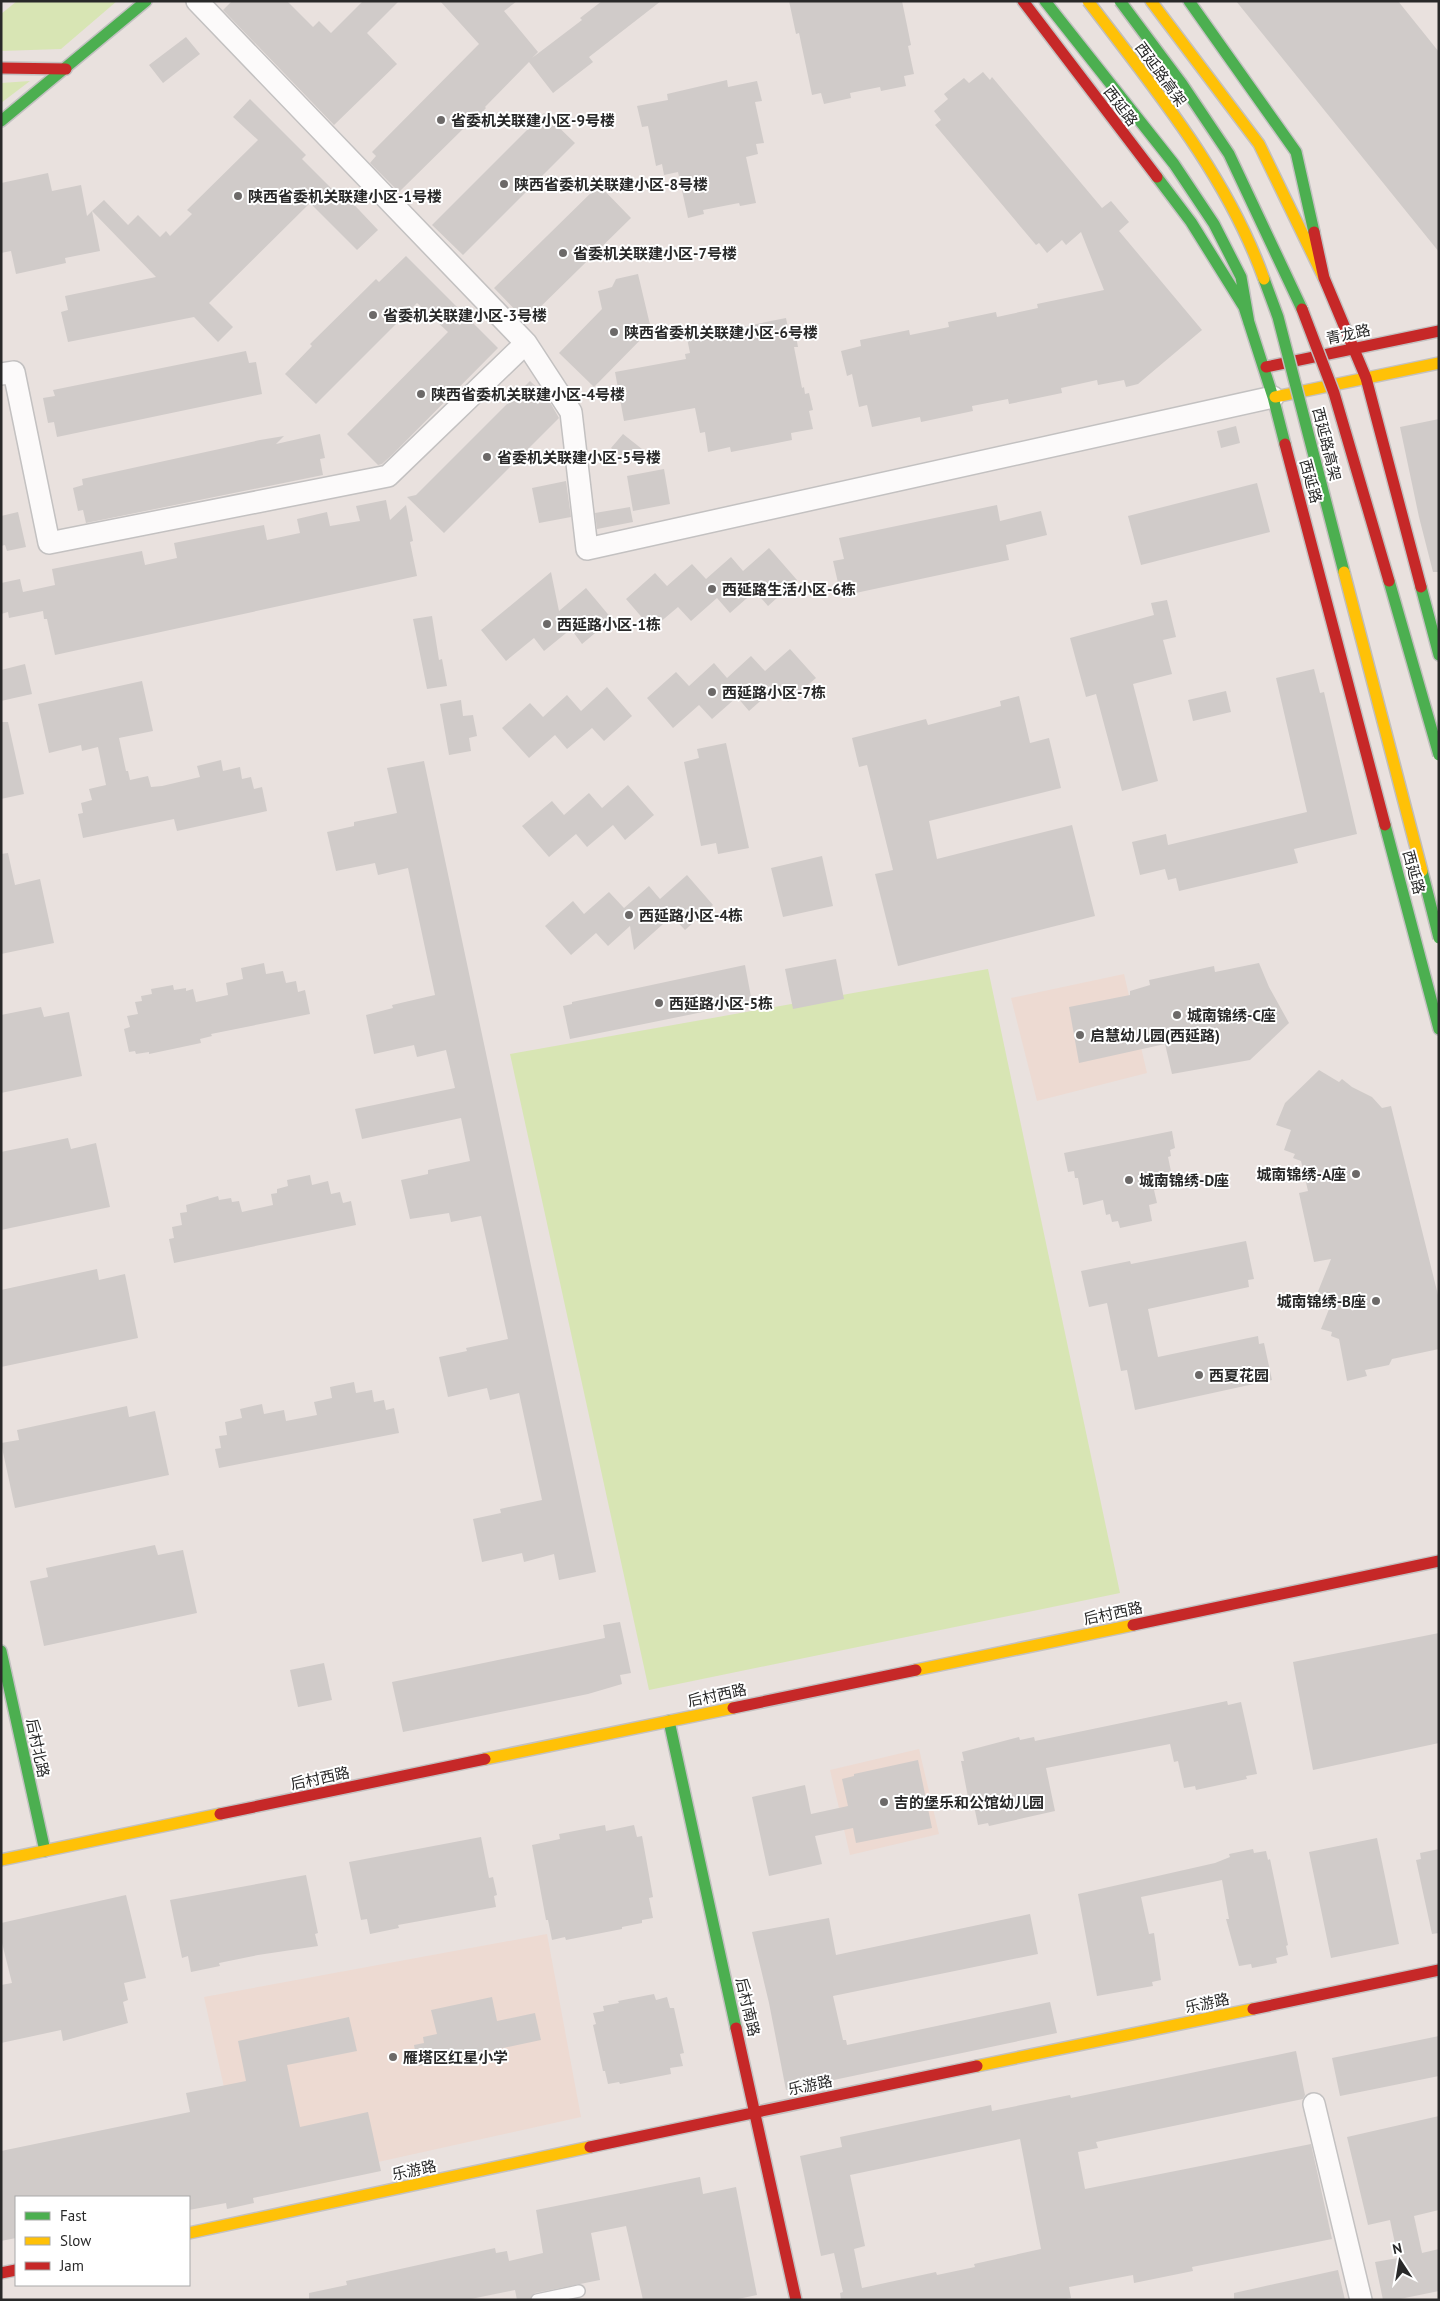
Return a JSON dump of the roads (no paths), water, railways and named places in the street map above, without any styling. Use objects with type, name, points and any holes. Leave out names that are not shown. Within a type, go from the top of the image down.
[{"type":"main road","points":[[1,121],[146,1]]},
{"type":"main road","name":"西延路","points":[[1023,1],[1191,222],[1244,307],[1274,397],[1439,1029]]},
{"type":"main road","points":[[1046,1],[1174,164],[1214,224],[1241,277],[1249,323]]},
{"type":"main road","name":"西延路高架","points":[[1088,1],[1162,99],[1214,176],[1245,230],[1278,317],[1439,938]]},
{"type":"main road","name":"西延路高架","points":[[1120,1],[1182,84],[1228,154],[1300,303],[1334,393],[1439,755]]},
{"type":"main road","points":[[1151,1],[1259,144],[1324,278],[1366,378],[1439,655]]},
{"type":"main road","points":[[1189,1],[1296,152],[1324,278]]},
{"type":"main road","points":[[1,68],[66,69]]},
{"type":"main road","name":"青龙路","points":[[1264,367],[1439,331]]},
{"type":"main road","points":[[1274,397],[1439,363]]},
{"type":"main road","name":"后村西路","points":[[1,1860],[1439,1561]]},
{"type":"main road","name":"后村北路","points":[[1,1652],[45,1851]]},
{"type":"main road","name":"后村南路","points":[[669,1720],[796,2300]]},
{"type":"main road","name":"乐游路","points":[[190,2233],[756,2112],[1439,1970]]},
{"type":"main road","points":[[1,2273],[15,2270]]},
{"type":"street","points":[[197,1],[526,343],[571,412],[587,549],[1274,397]]},
{"type":"street","points":[[1,374],[14,372],[49,543],[388,476],[526,343]]},
{"type":"street","points":[[1314,2104],[1360,2300]]},
{"type":"lane","points":[[538,2300],[579,2291]]},
{"type":"place","name":"省委机关联建小区-9号楼","points":[[441,120]]},
{"type":"place","name":"陕西省委机关联建小区-8号楼","points":[[504,184]]},
{"type":"place","name":"陕西省委机关联建小区-1号楼","points":[[238,196]]},
{"type":"place","name":"省委机关联建小区-7号楼","points":[[563,253]]},
{"type":"place","name":"省委机关联建小区-3号楼","points":[[373,315]]},
{"type":"place","name":"陕西省委机关联建小区-6号楼","points":[[614,332]]},
{"type":"place","name":"陕西省委机关联建小区-4号楼","points":[[421,394]]},
{"type":"place","name":"省委机关联建小区-5号楼","points":[[487,457]]},
{"type":"place","name":"西延路生活小区-6栋","points":[[712,589]]},
{"type":"place","name":"西延路小区-1栋","points":[[547,624]]},
{"type":"place","name":"西延路小区-7栋","points":[[712,692]]},
{"type":"place","name":"西延路小区-4栋","points":[[629,915]]},
{"type":"place","name":"西延路小区-5栋","points":[[659,1003]]},
{"type":"place","name":"城南锦绣-C座","points":[[1177,1015]]},
{"type":"place","name":"启慧幼儿园(西延路)","points":[[1080,1035]]},
{"type":"place","name":"城南锦绣-A座","points":[[1356,1174]]},
{"type":"place","name":"城南锦绣-D座","points":[[1129,1180]]},
{"type":"place","name":"城南锦绣-B座","points":[[1376,1301]]},
{"type":"place","name":"西夏花园","points":[[1199,1375]]},
{"type":"place","name":"吉的堡乐和公馆幼儿园","points":[[884,1802]]},
{"type":"place","name":"雁塔区红星小学","points":[[393,2057]]}]
